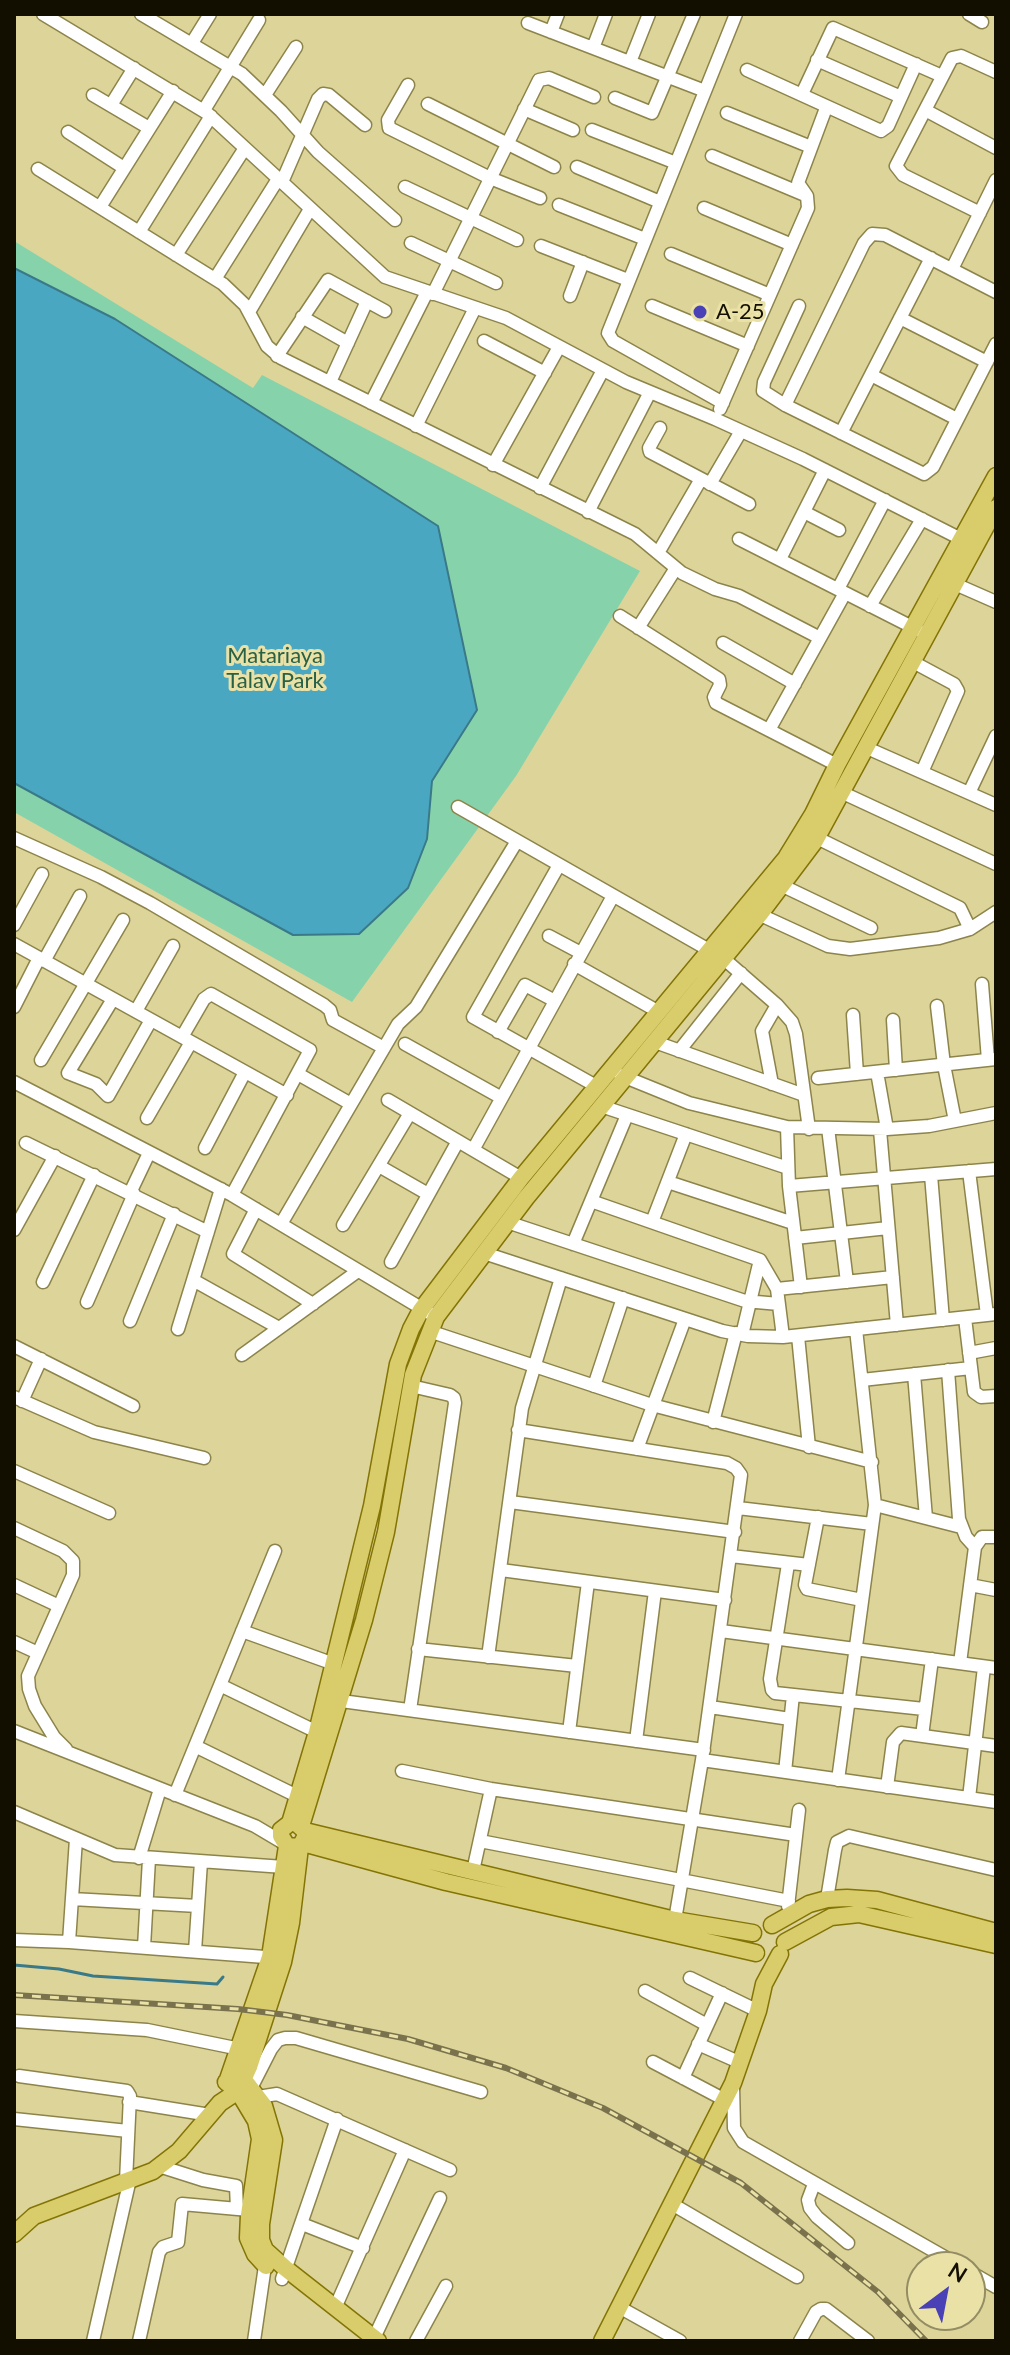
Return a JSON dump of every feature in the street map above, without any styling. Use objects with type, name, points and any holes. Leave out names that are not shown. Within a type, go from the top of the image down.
[{"type":"main road","points":[[371,2340],[266,2258],[255,2254],[248,2238],[243,2209],[260,2139],[242,2087],[240,2049],[291,1923],[297,1796],[317,1732],[333,1700],[334,1664],[372,1506],[398,1364],[521,1178],[596,1086],[617,1074],[655,1042],[717,955],[753,911],[786,858],[843,793],[913,662],[920,631],[955,584],[996,476]]},
{"type":"main road","points":[[753,911],[783,886],[810,834],[837,765],[920,631],[968,543],[991,529],[996,508]]},
{"type":"main road","points":[[17,2225],[159,2166],[179,2151],[215,2109],[242,2087],[277,1957],[284,1867],[386,1532],[411,1386],[429,1319],[601,1106],[617,1074],[659,1012],[717,955]]},
{"type":"main road","points":[[294,1835],[473,1871],[675,1920],[753,1933]]},
{"type":"main road","points":[[294,1835],[446,1882],[770,1958],[831,1917],[859,1914],[996,1945]]},
{"type":"main road","points":[[772,1925],[788,1908],[827,1899],[877,1900],[996,1932]]},
{"type":"main road","points":[[603,2341],[733,2083],[764,1984],[783,1948],[781,1930],[772,1925],[761,1926],[753,1933],[751,1943],[758,1954],[764,1984]]},
{"type":"main road","points":[[242,2087],[264,2106],[274,2140],[261,2224],[266,2258]]},
{"type":"main road","points":[[283,2274],[335,2308],[371,2340]]},
{"type":"street","points":[[43,14],[208,113],[385,277],[506,318],[603,370],[825,470],[968,543]]},
{"type":"street","points":[[141,14],[156,18],[231,66],[265,95],[332,165],[395,220]]},
{"type":"street","points":[[192,43],[210,14]]},
{"type":"street","points":[[551,32],[558,14]]},
{"type":"street","points":[[593,48],[606,14]]},
{"type":"street","points":[[630,62],[649,14]]},
{"type":"street","points":[[615,98],[652,113],[694,14]]},
{"type":"street","points":[[723,403],[610,339],[609,329],[736,14]]},
{"type":"street","points":[[969,14],[982,22]]},
{"type":"street","points":[[139,232],[259,20]]},
{"type":"street","points":[[528,23],[705,91]]},
{"type":"street","points":[[802,94],[830,31],[837,27],[942,76]]},
{"type":"street","points":[[265,95],[296,47]]},
{"type":"street","points":[[980,213],[899,173],[896,166],[952,58],[956,55],[996,72]]},
{"type":"street","points":[[817,60],[901,97]]},
{"type":"street","points":[[747,70],[883,131],[916,64]]},
{"type":"street","points":[[111,105],[134,68]]},
{"type":"street","points":[[371,403],[449,261],[536,85],[544,78],[594,97]]},
{"type":"street","points":[[408,85],[388,120],[389,128],[490,178],[540,198]]},
{"type":"street","points":[[100,207],[173,91]]},
{"type":"street","points":[[215,279],[280,181],[318,99],[323,94],[329,95],[365,125]]},
{"type":"street","points":[[93,95],[149,128]]},
{"type":"street","points":[[428,104],[554,167]]},
{"type":"street","points":[[715,419],[808,208],[807,196],[798,183],[826,108]]},
{"type":"street","points":[[524,109],[573,130]]},
{"type":"street","points":[[925,110],[996,148]]},
{"type":"street","points":[[727,113],[811,147]]},
{"type":"street","points":[[888,126],[910,137]]},
{"type":"street","points":[[592,130],[676,163]]},
{"type":"street","points":[[68,132],[124,168]]},
{"type":"street","points":[[176,255],[245,148]]},
{"type":"street","points":[[712,156],[807,196]]},
{"type":"street","points":[[577,167],[660,202]]},
{"type":"street","points":[[38,169],[228,288],[249,312],[267,346],[277,356],[635,534],[676,568],[702,583],[739,596],[820,638]]},
{"type":"street","points":[[952,269],[996,180]]},
{"type":"street","points":[[405,187],[517,240]]},
{"type":"street","points":[[559,205],[645,239]]},
{"type":"street","points":[[704,208],[792,245]]},
{"type":"street","points":[[249,312],[310,209]]},
{"type":"street","points":[[785,405],[868,237],[878,233],[996,292]]},
{"type":"street","points":[[411,243],[496,283]]},
{"type":"street","points":[[541,246],[628,280]]},
{"type":"street","points":[[671,254],[770,295]]},
{"type":"street","points":[[841,433],[931,258]]},
{"type":"street","points":[[570,296],[583,262]]},
{"type":"street","points":[[277,356],[328,280],[385,311]]},
{"type":"street","points":[[330,382],[367,301]]},
{"type":"street","points":[[652,306],[748,346]]},
{"type":"street","points":[[799,306],[762,387],[767,396],[926,474],[933,467],[996,344]]},
{"type":"street","points":[[416,426],[475,308]]},
{"type":"street","points":[[302,317],[348,343]]},
{"type":"street","points":[[900,318],[987,362]]},
{"type":"street","points":[[484,341],[545,373]]},
{"type":"street","points":[[493,465],[559,347]]},
{"type":"street","points":[[540,488],[603,370]]},
{"type":"street","points":[[871,375],[957,419]]},
{"type":"street","points":[[588,512],[650,392]]},
{"type":"street","points":[[660,428],[649,448],[650,452],[749,504]]},
{"type":"street","points":[[658,553],[741,431]]},
{"type":"street","points":[[780,559],[825,470]]},
{"type":"street","points":[[769,730],[820,638],[885,500]]},
{"type":"street","points":[[804,512],[839,530]]},
{"type":"street","points":[[870,606],[922,519]]},
{"type":"street","points":[[739,539],[920,631]]},
{"type":"street","points":[[638,628],[676,568]]},
{"type":"street","points":[[955,584],[996,602]]},
{"type":"street","points":[[620,616],[719,679],[720,685],[714,697],[716,703],[837,765]]},
{"type":"street","points":[[723,643],[795,684]]},
{"type":"street","points":[[913,662],[954,684],[958,691],[922,772]]},
{"type":"street","points":[[969,793],[996,736]]},
{"type":"street","points":[[867,748],[996,805]]},
{"type":"street","points":[[843,793],[996,864]]},
{"type":"street","points":[[458,807],[717,955],[777,1005],[792,1022],[796,1034],[809,1129]]},
{"type":"street","points":[[810,834],[960,908],[970,929]]},
{"type":"street","points":[[14,838],[150,903],[324,1005],[330,1010],[333,1020],[384,1048]]},
{"type":"street","points":[[281,1224],[398,1024],[416,1007],[517,841]]},
{"type":"street","points":[[559,865],[474,1019],[596,1086]]},
{"type":"street","points":[[14,925],[42,874]]},
{"type":"street","points":[[783,886],[871,928]]},
{"type":"street","points":[[14,1007],[80,896]]},
{"type":"street","points":[[473,1150],[613,896]]},
{"type":"street","points":[[753,911],[828,946],[850,949],[939,938],[970,929],[996,912]]},
{"type":"street","points":[[41,1060],[123,920]]},
{"type":"street","points":[[549,936],[659,1012]]},
{"type":"street","points":[[14,944],[287,1095]]},
{"type":"street","points":[[136,1011],[173,946]]},
{"type":"street","points":[[679,1051],[741,973]]},
{"type":"street","points":[[818,1078],[992,1060],[982,984]]},
{"type":"street","points":[[498,1032],[525,985],[555,1001]]},
{"type":"street","points":[[147,1118],[204,999],[211,994],[308,1047],[309,1054],[287,1095],[226,1192],[208,1232],[178,1329]]},
{"type":"street","points":[[113,999],[68,1073],[96,1084],[108,1096],[151,1020]]},
{"type":"street","points":[[772,1084],[762,1031],[777,1005]]},
{"type":"street","points":[[937,1006],[955,1121]]},
{"type":"street","points":[[853,1015],[857,1074]]},
{"type":"street","points":[[893,1020],[896,1070]]},
{"type":"street","points":[[655,1042],[804,1095]]},
{"type":"street","points":[[405,1044],[500,1097]]},
{"type":"street","points":[[205,1148],[245,1072]]},
{"type":"street","points":[[877,1072],[884,1130],[884,1179],[897,1325]]},
{"type":"street","points":[[298,1074],[351,1104]]},
{"type":"street","points":[[617,1074],[689,1103],[787,1127],[884,1130],[929,1126],[996,1113]]},
{"type":"street","points":[[14,1082],[256,1209],[358,1271],[429,1319],[533,1367],[652,1405],[872,1462]]},
{"type":"street","points":[[388,1100],[521,1178]]},
{"type":"street","points":[[601,1106],[788,1168]]},
{"type":"street","points":[[343,1225],[410,1113]]},
{"type":"street","points":[[573,1244],[627,1115]]},
{"type":"street","points":[[787,1127],[789,1186],[801,1287]]},
{"type":"street","points":[[828,1128],[847,1282]]},
{"type":"street","points":[[652,1222],[686,1134]]},
{"type":"street","points":[[391,1262],[458,1141]]},
{"type":"street","points":[[26,1143],[208,1232]]},
{"type":"street","points":[[87,1302],[149,1153]]},
{"type":"street","points":[[16,1223],[55,1156]]},
{"type":"street","points":[[379,1166],[428,1194]]},
{"type":"street","points":[[789,1186],[996,1169]]},
{"type":"street","points":[[484,1253],[739,1334],[798,1336],[991,1315],[969,1171]]},
{"type":"street","points":[[43,1282],[94,1175]]},
{"type":"street","points":[[931,1175],[943,1320]]},
{"type":"street","points":[[668,1182],[793,1223]]},
{"type":"street","points":[[591,1201],[760,1260],[777,1289],[783,1337]]},
{"type":"street","points":[[256,1209],[233,1254],[313,1304]]},
{"type":"street","points":[[130,1321],[174,1214]]},
{"type":"street","points":[[507,1222],[749,1302],[779,1304]]},
{"type":"street","points":[[795,1238],[888,1228]]},
{"type":"street","points":[[713,1422],[760,1260]]},
{"type":"street","points":[[242,1355],[358,1271]]},
{"type":"street","points":[[777,1289],[893,1277]]},
{"type":"street","points":[[488,1657],[518,1430],[533,1367],[561,1278]]},
{"type":"street","points":[[193,1280],[279,1328]]},
{"type":"street","points":[[594,1386],[623,1298]]},
{"type":"street","points":[[965,1318],[974,1392],[977,1396],[996,1396]]},
{"type":"street","points":[[637,1449],[685,1319]]},
{"type":"street","points":[[838,1780],[875,1505],[856,1329]]},
{"type":"street","points":[[798,1336],[809,1447]]},
{"type":"street","points":[[14,1346],[133,1406]]},
{"type":"street","points":[[969,1353],[996,1348]]},
{"type":"street","points":[[41,1359],[18,1399],[94,1432],[204,1458]]},
{"type":"street","points":[[862,1380],[971,1368]]},
{"type":"street","points":[[948,1370],[961,1527],[975,1547]]},
{"type":"street","points":[[914,1374],[926,1518]]},
{"type":"street","points":[[410,1710],[455,1403],[450,1395],[411,1386]]},
{"type":"street","points":[[518,1430],[727,1463],[741,1475],[703,1755],[675,1920]]},
{"type":"street","points":[[14,1471],[109,1513]]},
{"type":"street","points":[[510,1502],[735,1532]]},
{"type":"street","points":[[875,1505],[961,1527]]},
{"type":"street","points":[[738,1508],[872,1524]]},
{"type":"street","points":[[818,1517],[805,1585],[807,1589],[862,1600]]},
{"type":"street","points":[[14,1528],[63,1551],[73,1561],[73,1575],[28,1676],[35,1706],[54,1737],[68,1752]]},
{"type":"street","points":[[960,1663],[975,1547],[982,1537],[996,1537]]},
{"type":"street","points":[[175,1795],[275,1551]]},
{"type":"street","points":[[731,1556],[809,1565]]},
{"type":"street","points":[[788,1564],[770,1686],[775,1693],[924,1709]]},
{"type":"street","points":[[501,1570],[725,1600]]},
{"type":"street","points":[[569,1732],[588,1582]]},
{"type":"street","points":[[14,1585],[59,1606]]},
{"type":"street","points":[[970,1585],[996,1590]]},
{"type":"street","points":[[636,1741],[655,1591]]},
{"type":"street","points":[[242,1631],[334,1664]]},
{"type":"street","points":[[721,1631],[990,1668],[975,1743],[969,1798]]},
{"type":"street","points":[[14,1642],[38,1653]]},
{"type":"street","points":[[418,1649],[577,1666]]},
{"type":"street","points":[[922,1736],[932,1659]]},
{"type":"street","points":[[220,1685],[317,1732]]},
{"type":"street","points":[[785,1772],[793,1695]]},
{"type":"street","points":[[333,1700],[636,1741],[785,1772],[996,1802]]},
{"type":"street","points":[[710,1707],[790,1719]]},
{"type":"street","points":[[14,1731],[255,1826],[294,1835]]},
{"type":"street","points":[[887,1787],[893,1742],[901,1733],[996,1746]]},
{"type":"street","points":[[195,1746],[297,1796]]},
{"type":"street","points":[[402,1771],[491,1789],[796,1835]]},
{"type":"street","points":[[144,1947],[147,1903],[144,1859],[160,1789]]},
{"type":"street","points":[[473,1871],[491,1789]]},
{"type":"street","points":[[480,1841],[680,1880],[788,1908],[799,1810]]},
{"type":"street","points":[[14,1812],[115,1855],[284,1867]]},
{"type":"street","points":[[827,1899],[837,1842],[849,1836],[996,1870]]},
{"type":"street","points":[[69,1942],[76,1839]]},
{"type":"street","points":[[195,1951],[201,1862]]},
{"type":"street","points":[[72,1899],[198,1906]]},
{"type":"street","points":[[14,1940],[277,1957]]},
{"type":"street","points":[[690,1978],[758,2011]]},
{"type":"street","points":[[645,1991],[707,2025]]},
{"type":"street","points":[[683,2078],[722,1993]]},
{"type":"street","points":[[14,2021],[147,2030],[240,2049]]},
{"type":"street","points":[[450,2170],[277,2094],[242,2087],[278,2040],[296,2038],[481,2092]]},
{"type":"street","points":[[698,2044],[741,2063]]},
{"type":"street","points":[[653,2062],[725,2100]]},
{"type":"street","points":[[19,2076],[125,2089],[129,2093],[128,2180],[93,2341]]},
{"type":"street","points":[[733,2083],[734,2128],[743,2142],[933,2251]]},
{"type":"street","points":[[129,2102],[215,2109]]},
{"type":"street","points":[[14,2119],[128,2131]]},
{"type":"street","points":[[283,2274],[337,2119]]},
{"type":"street","points":[[335,2308],[405,2150]]},
{"type":"street","points":[[139,2341],[159,2252],[163,2247],[178,2242],[182,2204],[243,2209],[236,2186],[159,2166]]},
{"type":"street","points":[[814,2184],[808,2200],[810,2208],[848,2243]]},
{"type":"street","points":[[371,2340],[440,2198]]},
{"type":"street","points":[[672,2204],[797,2277]]},
{"type":"street","points":[[302,2224],[363,2248]]},
{"type":"street","points":[[254,2341],[266,2258]]},
{"type":"street","points":[[416,2341],[446,2286]]},
{"type":"street","points":[[619,2307],[680,2341]]},
{"type":"street","points":[[800,2341],[816,2312],[821,2309],[826,2309],[855,2336],[868,2341]]},
{"type":"green space","name":"Matariaya Talav Park","points":[[14,241],[253,388],[262,375],[640,571],[516,776],[352,1002],[14,812]]},
{"type":"water","name":"Matariaya Talav Park","points":[[14,268],[115,319],[438,526],[477,710],[432,781],[427,839],[408,888],[359,934],[293,935],[14,783]]},
{"type":"waterway","points":[[14,1965],[93,1976],[217,1984],[223,1977]]},
{"type":"railway","points":[[14,1995],[238,2009],[287,2015],[408,2039],[506,2068],[603,2108],[741,2183],[878,2292],[926,2341]]},
{"type":"place","name":"A-25","points":[[700,312]]}]
